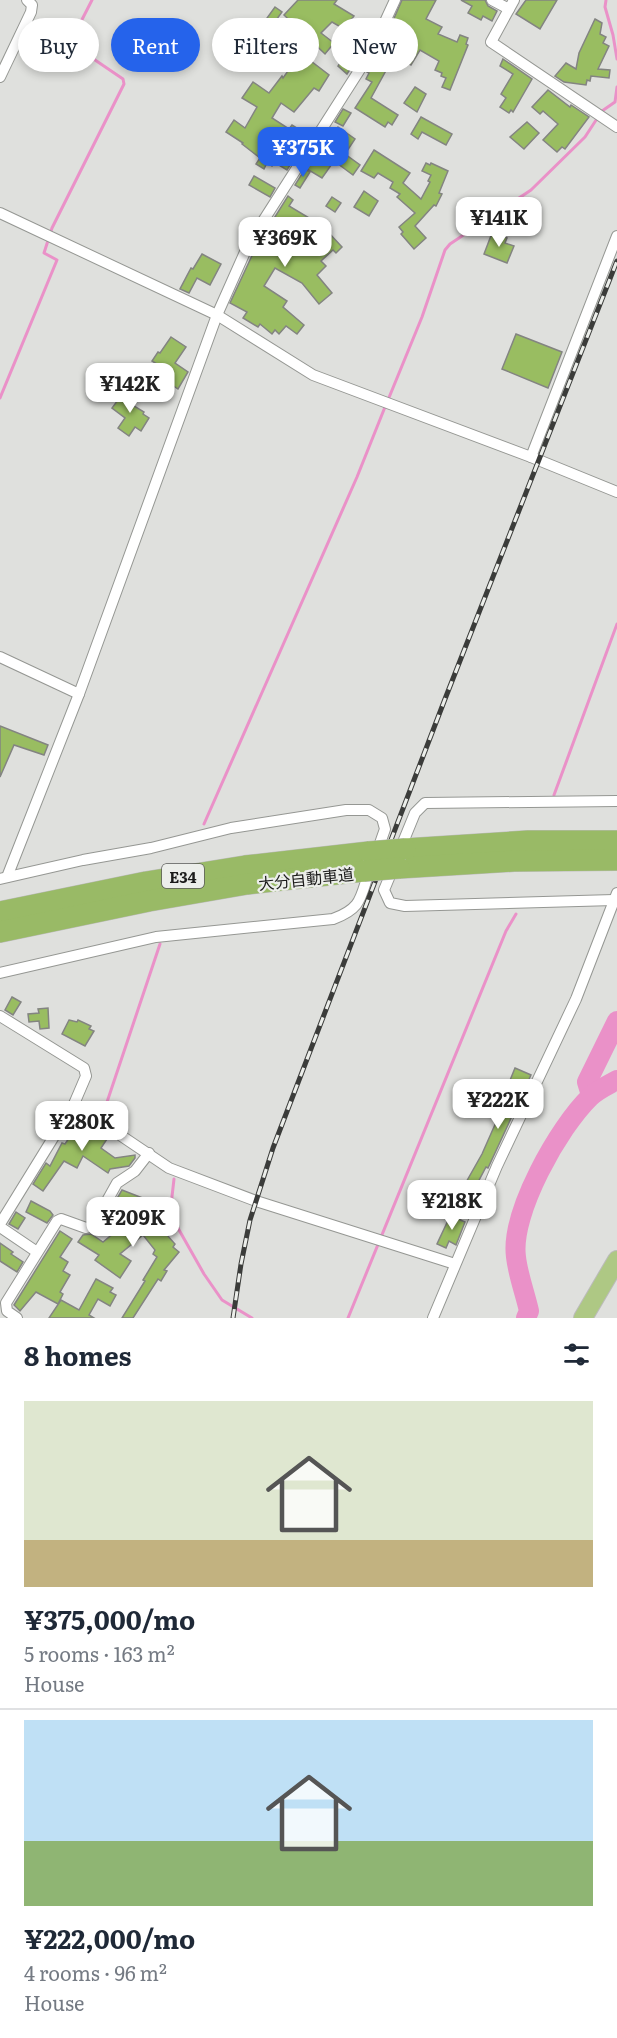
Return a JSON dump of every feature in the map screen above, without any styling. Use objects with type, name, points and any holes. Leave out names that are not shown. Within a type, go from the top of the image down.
[{"type":"highway","name":"大分自動車道","points":[[0,912],[146,882],[245,866],[402,859],[528,841],[617,842]]},
{"type":"highway","name":"大分自動車道","points":[[402,859],[617,860]]},
{"type":"highway","name":"大分自動車道","points":[[0,932],[79,914],[366,862]]},
{"type":"highway","points":[[584,1318],[617,1260]]},
{"type":"street","points":[[0,77],[31,12],[32,5],[27,0]]},
{"type":"street","points":[[4,878],[79,693],[217,315],[249,243],[371,52],[395,0]]},
{"type":"street","points":[[492,0],[511,4],[491,42],[617,128]]},
{"type":"street","points":[[0,213],[217,315],[313,375],[617,492]]},
{"type":"street","points":[[531,457],[617,236]]},
{"type":"street","points":[[0,657],[79,693]]},
{"type":"street","points":[[433,1318],[497,1166],[576,999],[615,896],[405,906],[390,903],[384,890],[415,813],[424,803],[617,801]]},
{"type":"street","points":[[0,973],[156,937],[333,919],[357,907],[385,829],[382,818],[369,810],[346,810],[231,828],[151,849],[83,860],[4,878]]},
{"type":"street","points":[[0,1016],[84,1068],[86,1079],[74,1104],[0,1226],[38,1252]]},
{"type":"street","points":[[74,1104],[169,1168],[256,1201],[455,1264]]},
{"type":"street","points":[[17,1318],[7,1311],[6,1303],[57,1221],[61,1219],[86,1228],[93,1226],[117,1183],[135,1171],[149,1153]]},
{"type":"building","points":[[298,0],[337,0],[334,4],[354,16],[352,18],[331,18],[331,23],[321,33],[331,41],[331,47],[325,54],[319,48],[319,18],[287,18],[284,15]]},
{"type":"building","points":[[402,0],[436,0],[426,19],[442,27],[438,34],[457,42],[460,35],[468,38],[466,44],[468,45],[450,90],[442,87],[446,78],[435,70],[439,61],[420,50],[418,53],[418,18],[394,18]]},
{"type":"building","points":[[461,0],[485,0],[488,6],[497,11],[492,21],[483,16],[481,20],[468,13],[472,6]]},
{"type":"building","points":[[526,0],[557,0],[540,29],[516,14]]},
{"type":"building","points":[[275,7],[282,12],[278,18],[267,18]]},
{"type":"building","points":[[595,19],[602,23],[600,34],[606,37],[603,43],[609,46],[598,69],[610,70],[609,78],[591,76],[586,85],[564,82],[555,76],[566,63],[576,69],[579,53]]},
{"type":"building","points":[[503,59],[532,79],[513,112],[511,110],[509,113],[500,107],[506,98],[501,94],[513,74],[500,66]]},
{"type":"building","points":[[319,67],[329,75],[319,91],[314,88],[294,112],[281,103],[272,118],[289,129],[292,125],[308,135],[300,148],[284,138],[275,152],[292,162],[287,170],[274,162],[272,166],[267,163],[264,169],[256,164],[260,158],[226,132],[234,120],[245,128],[257,107],[242,98],[253,82],[269,93],[282,76],[283,78],[287,72],[319,72]]},
{"type":"building","points":[[367,72],[385,72],[371,98],[398,115],[392,125],[388,122],[385,127],[355,108],[372,82],[366,79],[369,73]]},
{"type":"building","points":[[415,87],[426,94],[417,112],[404,103]]},
{"type":"building","points":[[548,90],[570,107],[571,105],[589,117],[565,149],[562,147],[557,152],[543,140],[558,124],[543,111],[540,114],[532,107]]},
{"type":"building","points":[[343,109],[351,113],[343,126],[335,122]]},
{"type":"building","points":[[421,117],[452,134],[446,145],[422,132],[418,139],[411,134]]},
{"type":"building","points":[[527,122],[539,133],[524,149],[510,137]]},
{"type":"building","points":[[338,127],[355,139],[345,154],[360,165],[353,175],[334,161],[322,178],[307,169],[316,154],[325,159],[336,143],[330,138]]},
{"type":"building","points":[[374,150],[410,173],[403,183],[421,199],[431,175],[422,171],[426,163],[448,171],[436,206],[434,205],[415,226],[426,238],[414,249],[401,234],[403,232],[399,227],[415,213],[397,197],[400,194],[390,188],[393,182],[378,173],[374,178],[361,171]]},
{"type":"building","points":[[305,169],[310,172],[300,188],[295,185]]},
{"type":"building","points":[[254,176],[275,188],[270,197],[249,185]]},
{"type":"building","points":[[364,191],[378,201],[369,216],[354,207]]},
{"type":"building","points":[[288,196],[293,200],[289,206],[314,221],[316,219],[342,247],[336,253],[333,250],[321,261],[326,266],[317,275],[332,293],[319,304],[302,283],[275,268],[264,286],[287,301],[283,307],[304,325],[297,334],[286,326],[279,334],[275,330],[272,334],[260,324],[258,327],[243,318],[247,312],[230,303],[256,247]]},
{"type":"building","points":[[332,197],[341,203],[335,212],[326,206]]},
{"type":"building","points":[[492,233],[507,238],[505,243],[514,246],[507,263],[484,254]]},
{"type":"building","points":[[202,254],[221,264],[210,285],[197,278],[189,293],[180,289],[191,268],[193,269]]},
{"type":"building","points":[[516,334],[562,352],[548,388],[502,369]]},
{"type":"building","points":[[171,337],[186,347],[175,363],[188,372],[178,389],[166,381],[171,373],[152,361]]},
{"type":"building","points":[[126,389],[135,396],[129,403],[149,418],[141,431],[135,427],[129,436],[118,428],[125,418],[112,408]]},
{"type":"building","points":[[0,726],[48,745],[44,755],[14,745],[0,777]]},
{"type":"building","points":[[12,997],[21,1002],[13,1015],[5,1010]]},
{"type":"building","points":[[48,1008],[49,1028],[40,1029],[39,1021],[29,1022],[28,1014],[39,1013],[38,1009]]},
{"type":"building","points":[[69,1020],[77,1022],[78,1020],[91,1026],[89,1029],[94,1031],[85,1046],[62,1034]]},
{"type":"building","points":[[515,1068],[531,1075],[488,1168],[486,1167],[476,1186],[480,1188],[474,1201],[460,1193],[482,1154],[501,1111],[498,1110]]},
{"type":"building","points":[[77,1115],[109,1136],[101,1148],[115,1158],[135,1155],[135,1158],[129,1166],[110,1169],[108,1173],[83,1156],[77,1168],[64,1161],[43,1191],[33,1184],[46,1163],[50,1166],[62,1143],[65,1144],[75,1129],[70,1126]]},
{"type":"building","points":[[122,1190],[145,1199],[132,1233],[151,1217],[175,1244],[173,1247],[179,1252],[164,1270],[167,1271],[161,1281],[158,1279],[133,1318],[122,1318],[157,1257],[153,1254],[155,1250],[143,1235],[120,1254],[131,1261],[120,1278],[95,1260],[99,1255],[78,1242],[83,1235],[91,1234],[103,1242],[115,1232],[113,1229],[130,1215],[120,1211],[122,1205],[115,1202]]},
{"type":"building","points":[[31,1201],[53,1215],[47,1223],[26,1212]]},
{"type":"building","points":[[16,1212],[25,1218],[18,1229],[9,1224]]},
{"type":"building","points":[[452,1212],[462,1217],[460,1220],[465,1222],[456,1245],[449,1241],[446,1248],[437,1244]]},
{"type":"building","points":[[60,1231],[72,1239],[60,1257],[68,1262],[63,1271],[70,1275],[60,1292],[63,1294],[58,1304],[36,1292],[20,1311],[14,1305]]},
{"type":"building","points":[[0,1243],[23,1262],[17,1272],[0,1261]]},
{"type":"building","points":[[96,1279],[113,1288],[110,1292],[116,1295],[110,1306],[98,1299],[89,1315],[94,1318],[49,1318],[61,1300],[79,1310]]},
{"type":"waterway","points":[[0,398],[57,260],[44,253],[52,228],[124,84],[123,79],[70,43],[92,0]]},
{"type":"waterway","points":[[606,0],[605,7],[617,59]]},
{"type":"waterway","points":[[388,400],[422,317],[445,250],[450,244],[531,190],[585,137],[602,111],[615,102],[617,87]]},
{"type":"waterway","points":[[204,824],[357,477],[385,407]]},
{"type":"waterway","points":[[554,795],[617,624]]},
{"type":"waterway","points":[[348,1318],[506,931],[516,914]]},
{"type":"waterway","points":[[104,1118],[102,1117],[160,944]]},
{"type":"waterway","points":[[591,1095],[587,1082],[617,1021]]},
{"type":"waterway","points":[[526,1318],[529,1311],[517,1264],[516,1239],[529,1195],[551,1149],[578,1111],[593,1094],[617,1080]]},
{"type":"waterway","points":[[174,1179],[170,1214],[204,1274],[222,1300],[252,1318]]},
{"type":"railway","points":[[233,1318],[250,1220],[273,1148],[445,699],[617,261]]}]
